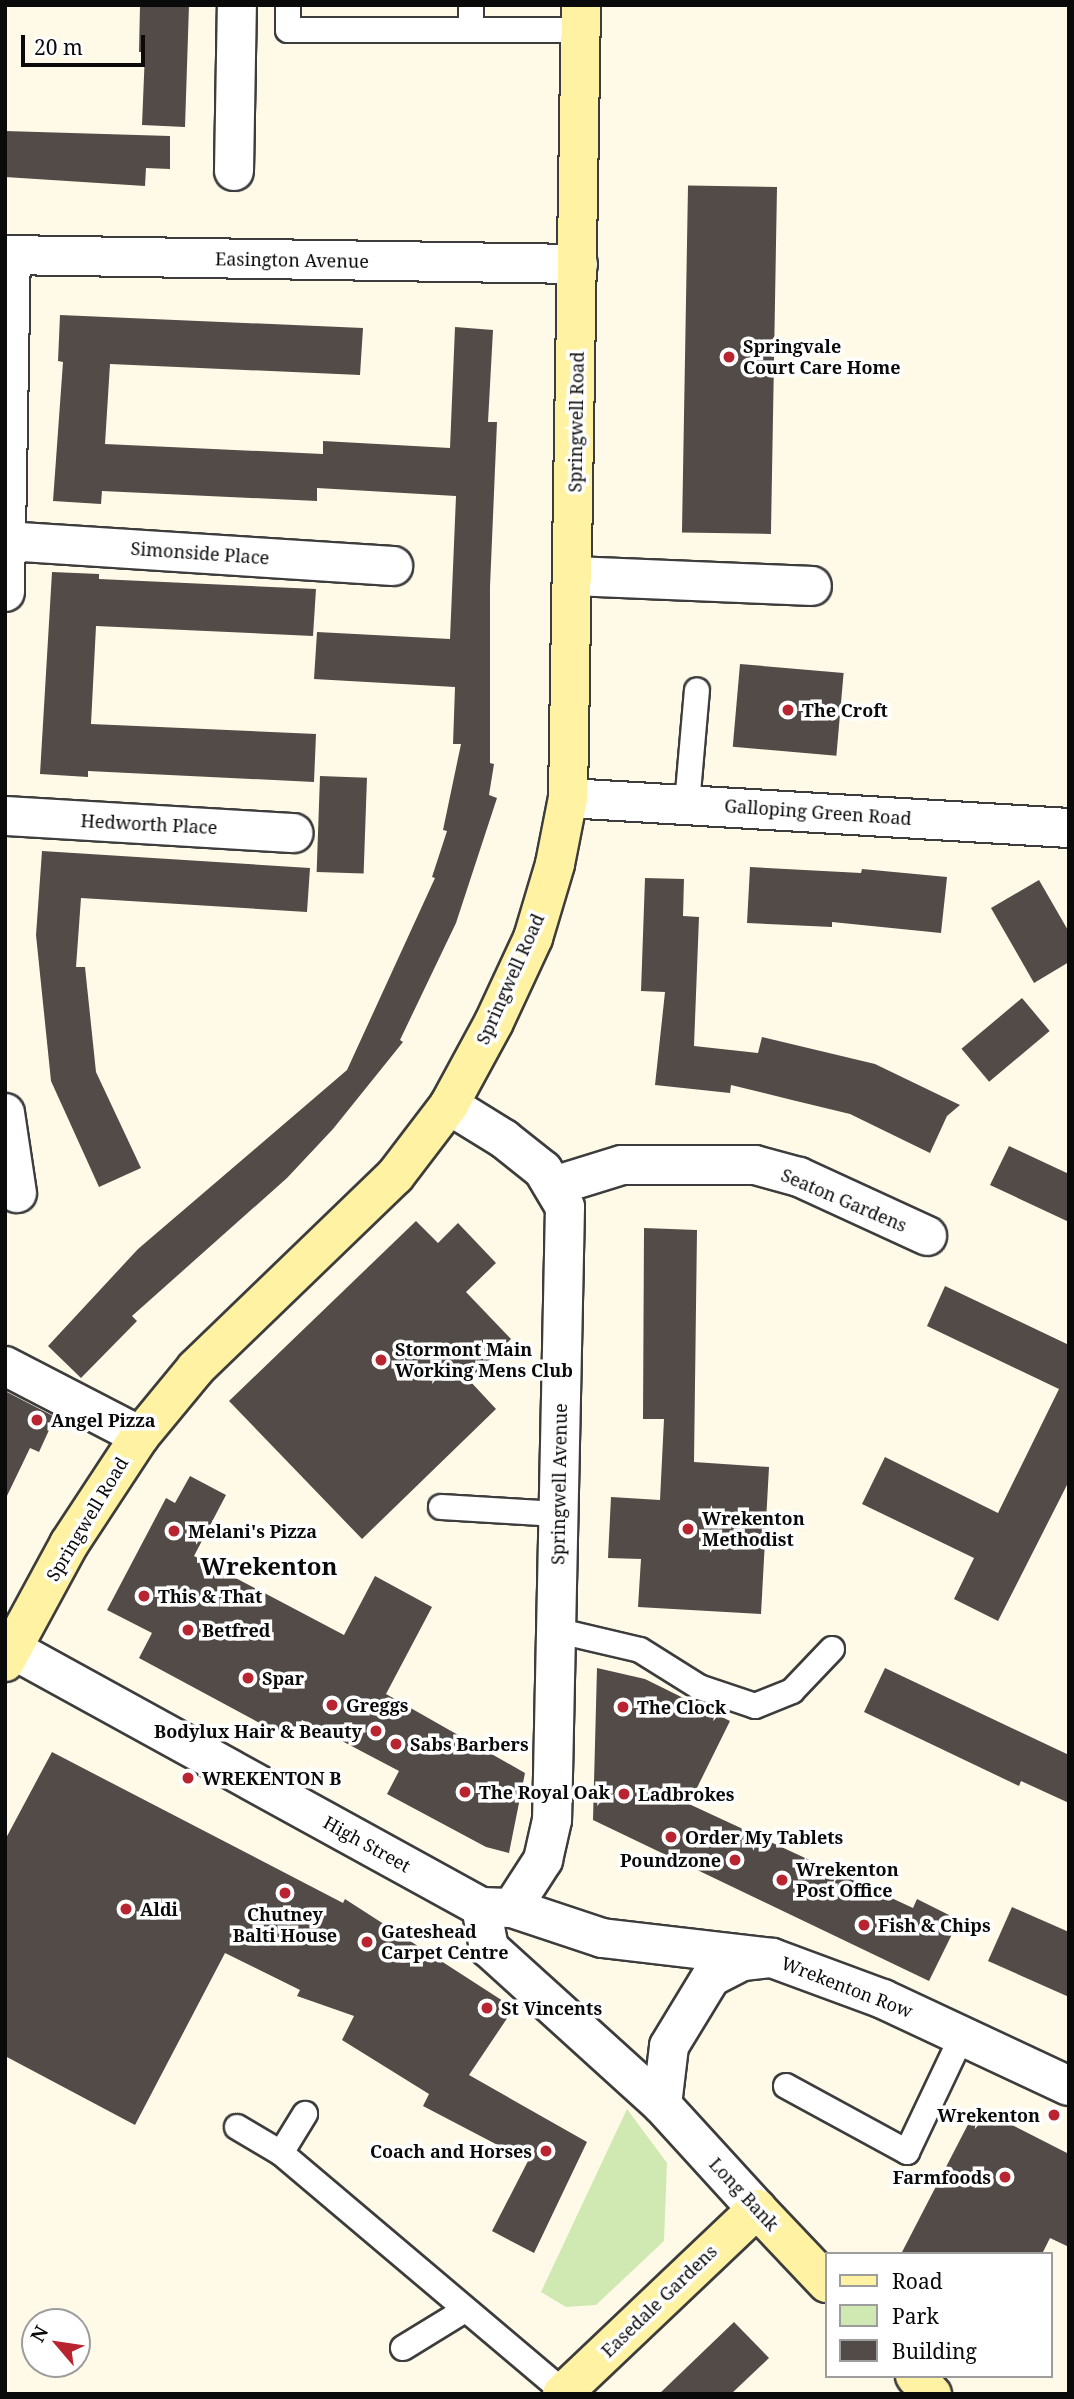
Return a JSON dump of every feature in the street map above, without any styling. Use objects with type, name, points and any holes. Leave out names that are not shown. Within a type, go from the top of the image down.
[{"type":"main road","name":"Springwell Road","points":[[7,1652],[69,1544],[140,1436],[196,1368],[395,1176],[449,1105],[533,938],[555,864],[568,798],[574,576],[581,18]]},
{"type":"main road","name":"Long Bank","points":[[757,2209],[825,2281]]},
{"type":"main road","name":"Easedale Gardens","points":[[563,2393],[757,2209]]},
{"type":"main road","points":[[917,2378],[932,2394]]},
{"type":"street","points":[[234,171],[237,5]]},
{"type":"street","points":[[5,592],[8,255]]},
{"type":"street","name":"Easington Avenue","points":[[8,255],[578,264]]},
{"type":"street","name":"Simonside Place","points":[[6,519],[393,566]]},
{"type":"street","points":[[574,576],[812,586]]},
{"type":"street","name":"Galloping Green Road","points":[[568,798],[1069,828]]},
{"type":"street","name":"Hedworth Place","points":[[5,816],[293,833]]},
{"type":"street","name":"Springwell Avenue","points":[[449,1105],[504,1139],[543,1170],[565,1207],[552,1820],[543,1860],[496,1907]]},
{"type":"street","points":[[5,1113],[17,1194]]},
{"type":"street","name":"Seaton Gardens","points":[[554,1186],[622,1165],[755,1165],[799,1177],[927,1236]]},
{"type":"street","points":[[5,1366],[140,1436]]},
{"type":"street","name":"High Street","points":[[7,1652],[496,1907],[602,1938],[772,1958]]},
{"type":"street","points":[[496,1907],[489,1948],[662,2105]]},
{"type":"street","name":"Wrekenton Row","points":[[662,2105],[669,2046],[711,1977],[743,1961],[772,1958],[883,1999],[1069,2086]]},
{"type":"street","name":"Long Bank","points":[[662,2105],[757,2209]]},
{"type":"lane","points":[[288,5],[288,30],[471,17],[581,18]]},
{"type":"lane","points":[[687,804],[697,690]]},
{"type":"lane","points":[[441,1507],[558,1514]]},
{"type":"lane","points":[[555,1630],[640,1650],[699,1687],[755,1706],[792,1690],[832,1649]]},
{"type":"lane","points":[[786,2086],[907,2152],[962,2036]]},
{"type":"lane","points":[[281,2153],[305,2114]]},
{"type":"lane","points":[[237,2127],[281,2153],[563,2393]]},
{"type":"lane","points":[[403,2348],[465,2310]]},
{"type":"green space","points":[[627,2109],[667,2163],[664,2241],[596,2305],[566,2307],[541,2292]]},
{"type":"building","points":[[140,5],[189,5],[185,127],[142,125],[145,52],[139,52]]},
{"type":"building","points":[[5,131],[170,136],[170,169],[146,168],[145,186],[5,177]]},
{"type":"building","name":"Springvale Court Care Home","points":[[688,185],[777,187],[771,534],[682,532]]},
{"type":"building","points":[[60,315],[363,328],[360,375],[110,364],[105,444],[323,454],[323,441],[450,448],[455,327],[493,330],[488,422],[497,422],[490,587],[490,763],[494,764],[489,795],[497,798],[456,923],[400,1040],[403,1042],[333,1129],[287,1178],[132,1316],[137,1321],[81,1378],[48,1346],[138,1249],[347,1070],[435,878],[432,877],[447,831],[443,830],[461,744],[453,744],[455,687],[314,679],[317,632],[450,639],[456,496],[317,488],[317,501],[102,491],[101,504],[53,501],[63,362],[58,361]]},
{"type":"building","points":[[52,572],[99,574],[99,579],[316,589],[313,636],[96,626],[91,724],[316,734],[314,782],[88,771],[88,777],[40,774]]},
{"type":"building","name":"The Croft","points":[[740,664],[844,673],[836,756],[733,747]]},
{"type":"building","points":[[320,776],[367,778],[364,874],[317,872]]},
{"type":"building","points":[[42,851],[310,868],[307,912],[81,898],[76,967],[85,967],[96,1072],[141,1168],[99,1187],[51,1081],[36,935]]},
{"type":"building","points":[[750,867],[861,873],[862,869],[947,877],[941,933],[832,922],[832,927],[747,923]]},
{"type":"building","points":[[645,878],[684,879],[683,916],[699,917],[694,1046],[758,1053],[762,1037],[875,1064],[960,1105],[947,1116],[930,1153],[850,1114],[731,1085],[730,1093],[655,1085],[665,992],[641,991]]},
{"type":"building","points":[[1039,880],[1069,932],[1069,962],[1034,983],[991,908]]},
{"type":"building","points":[[1022,998],[1050,1031],[989,1082],[961,1049]]},
{"type":"building","points":[[1009,1146],[1069,1174],[1069,1222],[990,1185]]},
{"type":"building","name":"Stormont Main Working Mens Club","points":[[416,1221],[438,1243],[458,1223],[496,1263],[466,1292],[511,1339],[469,1380],[496,1409],[362,1539],[229,1401]]},
{"type":"building","name":"Wrekenton Methodist","points":[[644,1228],[697,1230],[694,1462],[769,1467],[761,1614],[638,1607],[641,1559],[608,1558],[611,1497],[660,1500],[664,1419],[643,1419]]},
{"type":"building","points":[[945,1286],[1069,1345],[1069,1481],[998,1621],[954,1599],[974,1558],[862,1504],[885,1457],[998,1513],[1059,1389],[927,1326]]},
{"type":"building","points":[[5,1391],[55,1417],[39,1452],[30,1448],[5,1500]]},
{"type":"building","points":[[190,1476],[226,1495],[194,1556],[344,1635],[375,1576],[432,1607],[386,1694],[525,1773],[509,1853],[486,1847],[387,1794],[399,1771],[302,1720],[291,1740],[139,1658],[152,1633],[107,1610],[166,1498],[175,1503]]},
{"type":"building","points":[[597,1668],[645,1679],[730,1721],[689,1804],[913,1908],[917,1899],[959,1920],[929,1981],[593,1820]]},
{"type":"building","points":[[885,1668],[1069,1755],[1069,1803],[1021,1781],[1019,1786],[864,1712]]},
{"type":"building","name":"Aldi","points":[[52,1752],[343,1903],[345,1899],[514,2008],[469,2075],[587,2142],[534,2253],[492,2231],[528,2161],[423,2106],[429,2094],[342,2040],[354,2016],[297,1996],[300,1990],[225,1953],[135,2125],[5,2056],[5,1840]]},
{"type":"building","points":[[1012,1907],[1069,1932],[1069,1997],[988,1961]]},
{"type":"building","name":"Farmfoods","points":[[977,2107],[1069,2154],[1069,2247],[1050,2238],[1043,2252],[902,2252]]},
{"type":"building","points":[[734,2322],[769,2358],[731,2394],[659,2394]]},
{"type":"place","name":"Springvale Court Care Home","points":[[729,357]]},
{"type":"place","name":"The Croft","points":[[788,710]]},
{"type":"place","name":"Stormont Main Working Mens Club","points":[[381,1360]]},
{"type":"place","name":"Angel Pizza","points":[[37,1420]]},
{"type":"place","name":"Wrekenton Methodist","points":[[688,1529]]},
{"type":"place","name":"Melani's Pizza","points":[[174,1531]]},
{"type":"place","name":"This & That","points":[[144,1596]]},
{"type":"place","name":"Betfred","points":[[188,1630]]},
{"type":"place","name":"Spar","points":[[248,1678]]},
{"type":"place","name":"Greggs","points":[[332,1705]]},
{"type":"place","name":"The Clock","points":[[623,1707]]},
{"type":"place","name":"Bodylux Hair & Beauty","points":[[376,1731]]},
{"type":"place","name":"Sabs Barbers","points":[[396,1744]]},
{"type":"place","name":"WREKENTON B","points":[[188,1778]]},
{"type":"place","name":"The Royal Oak","points":[[465,1792]]},
{"type":"place","name":"Ladbrokes","points":[[624,1794]]},
{"type":"place","name":"Order My Tablets","points":[[671,1837]]},
{"type":"place","name":"Poundzone","points":[[735,1860]]},
{"type":"place","name":"Wrekenton Post Office","points":[[782,1880]]},
{"type":"place","name":"Chutney Balti House","points":[[285,1893]]},
{"type":"place","name":"Aldi","points":[[126,1909]]},
{"type":"place","name":"Fish & Chips","points":[[864,1925]]},
{"type":"place","name":"Gateshead Carpet Centre","points":[[367,1942]]},
{"type":"place","name":"St Vincents","points":[[487,2008]]},
{"type":"place","name":"Wrekenton","points":[[1054,2115]]},
{"type":"place","name":"Coach and Horses","points":[[546,2151]]},
{"type":"place","name":"Farmfoods","points":[[1005,2177]]},
{"type":"district","name":"Wrekenton","points":[[269,1566]]}]
